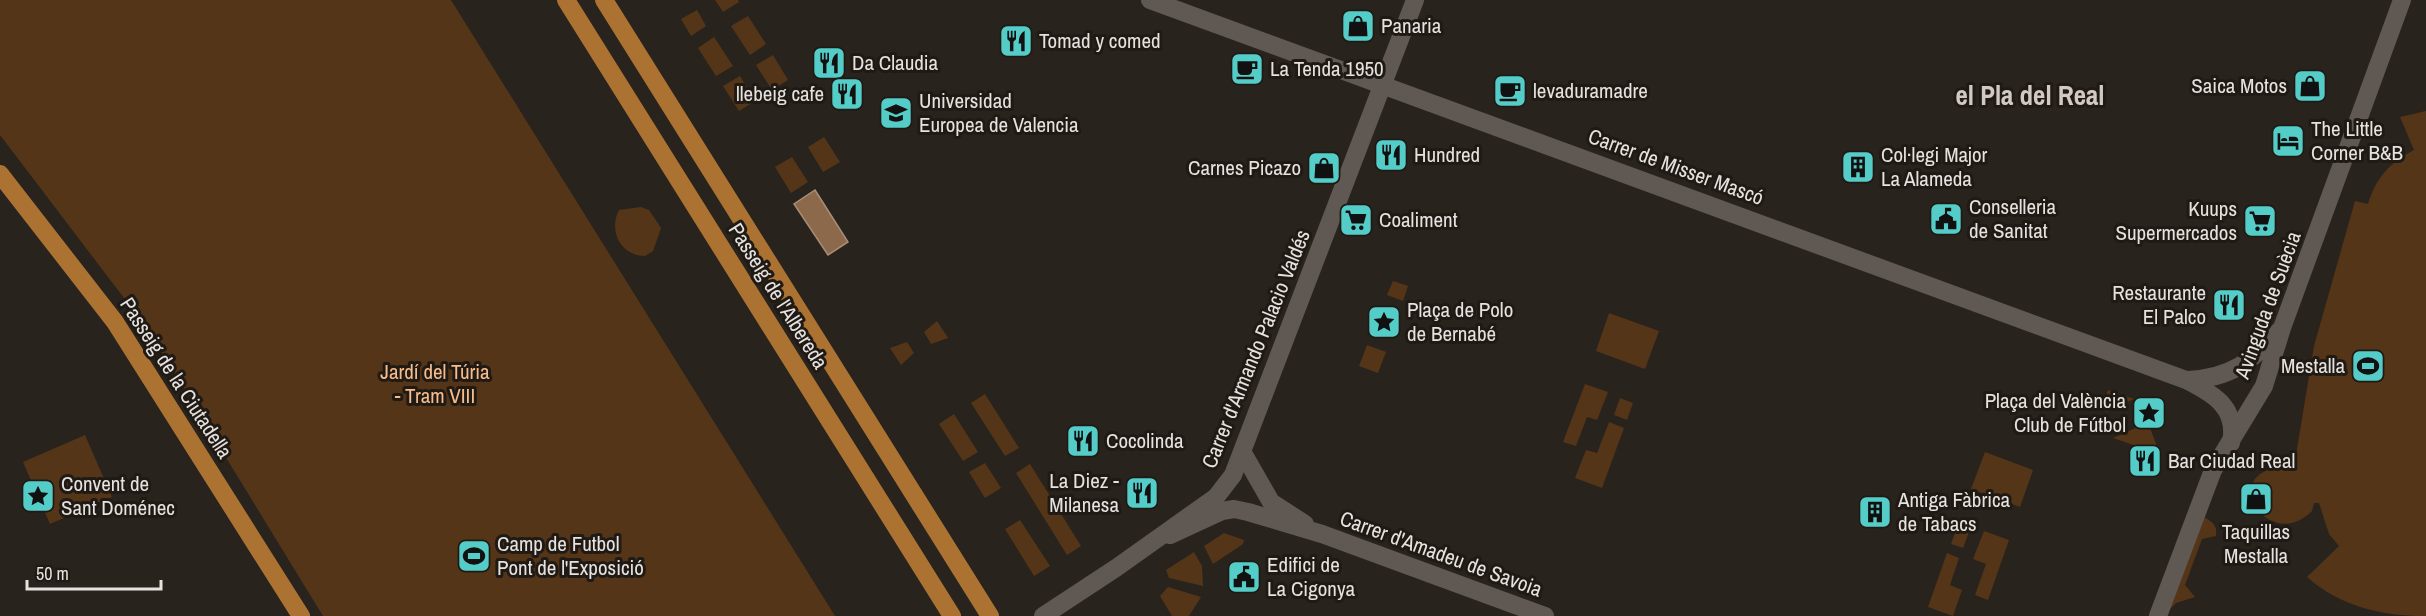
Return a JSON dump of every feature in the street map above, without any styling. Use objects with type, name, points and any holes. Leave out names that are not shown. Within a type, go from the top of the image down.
[{"type":"main road","name":"Passeig de l'Albereda","points":[[566,0],[952,616]]},
{"type":"main road","name":"Passeig de l'Albereda","points":[[604,0],[990,616]]},
{"type":"main road","name":"Passeig de la Ciutadella","points":[[0,174],[115,322],[301,616]]},
{"type":"street","name":"Carrer de Misser Mascó","points":[[1150,0],[1382,86],[1655,183],[2186,380],[2213,394],[2231,416],[2234,428],[2231,443]]},
{"type":"street","name":"Carrer d'Armando Palacio Valdés","points":[[1043,616],[1215,497],[1233,475],[1415,0]]},
{"type":"street","name":"Avinguda de Suècia","points":[[2158,616],[2213,470],[2264,386],[2282,328],[2402,0]]},
{"type":"street","points":[[2186,380],[2206,379],[2239,368],[2250,361],[2282,328]]},
{"type":"street","name":"Carrer d'Amadeu de Savoia","points":[[1243,453],[1271,502],[1322,534]]},
{"type":"street","name":"Carrer d'Amadeu de Savoia","points":[[1149,544],[1197,525],[1222,511],[1234,510],[1322,534],[1545,616]]},
{"type":"green space","name":"Jardí del Túria - Tram VIII","points":[[0,0],[451,0],[835,616],[323,616],[146,327],[0,135]]},
{"type":"green space","points":[[715,0],[738,0],[739,2],[723,12]]},
{"type":"green space","points":[[697,10],[706,26],[691,36],[681,19]]},
{"type":"green space","points":[[748,16],[766,44],[750,55],[731,26]]},
{"type":"green space","points":[[714,37],[733,66],[716,76],[698,48]]},
{"type":"green space","points":[[773,55],[788,80],[772,90],[756,65]]},
{"type":"green space","points":[[740,76],[755,101],[739,111],[723,86]]},
{"type":"green space","name":"Mestalla","points":[[2426,111],[2426,616],[2410,616],[2378,612],[2348,603],[2307,577],[2339,546],[2329,534],[2319,503],[2314,503],[2312,511],[2295,522],[2278,523],[2264,516],[2255,505],[2251,491],[2255,479],[2269,470],[2294,467],[2314,346],[2355,201],[2368,204],[2379,179],[2397,160],[2414,150],[2400,117]]},
{"type":"green space","points":[[824,137],[840,162],[823,172],[808,147]]},
{"type":"green space","points":[[792,157],[808,182],[791,193],[775,167]]},
{"type":"green space","points":[[641,207],[649,210],[661,228],[653,251],[645,256],[629,252],[623,247],[616,234],[615,226],[619,210]]},
{"type":"green space","points":[[1393,281],[1408,286],[1403,301],[1387,295]]},
{"type":"green space","points":[[1609,313],[1659,331],[1645,369],[1596,351]]},
{"type":"green space","points":[[937,321],[948,338],[931,344],[924,332]]},
{"type":"green space","points":[[907,342],[914,353],[901,365],[890,348]]},
{"type":"green space","points":[[1367,345],[1386,352],[1378,373],[1359,366]]},
{"type":"green space","points":[[1585,384],[1608,392],[1597,420],[1587,417],[1576,446],[1563,442]]},
{"type":"green space","points":[[2108,390],[2134,399],[2106,412],[2103,404]]},
{"type":"green space","points":[[985,394],[1019,448],[1005,456],[971,403]]},
{"type":"green space","points":[[1620,398],[1633,403],[1627,420],[1614,415]]},
{"type":"green space","points":[[954,414],[978,452],[963,461],[939,424]]},
{"type":"green space","points":[[1609,422],[1624,428],[1602,488],[1575,478],[1586,450],[1597,453]]},
{"type":"green space","points":[[2147,423],[2160,454],[2113,438]]},
{"type":"green space","points":[[85,435],[112,497],[50,524],[23,462]]},
{"type":"green space","points":[[1985,452],[2033,470],[2020,507],[1971,489]]},
{"type":"green space","points":[[985,463],[1001,488],[985,498],[969,472]]},
{"type":"green space","points":[[1030,464],[1081,546],[1067,555],[1016,473]]},
{"type":"green space","points":[[2200,515],[2214,525],[2216,536],[2202,539],[2185,585],[2195,597],[2176,603],[2169,610]]},
{"type":"green space","points":[[1020,520],[1050,566],[1034,576],[1005,529]]},
{"type":"green space","points":[[1957,527],[1969,532],[1963,548],[1951,544]]},
{"type":"green space","points":[[1984,531],[2009,540],[1988,600],[1975,595],[1986,564],[1973,559]]},
{"type":"green space","points":[[1224,533],[1244,540],[1243,544],[1213,564],[1204,546]]},
{"type":"green space","points":[[1194,552],[1202,566],[1203,586],[1169,578],[1166,570]]},
{"type":"green space","points":[[1947,553],[1959,558],[1950,585],[1962,590],[1953,616],[1928,607]]},
{"type":"green space","points":[[1168,587],[1201,597],[1189,616],[1172,616],[1160,596]]},
{"type":"shaded area","points":[[815,190],[848,242],[828,255],[794,204]]},
{"type":"place","name":"Panaria","points":[[1358,26]]},
{"type":"place","name":"Tomad y comed","points":[[1016,41]]},
{"type":"place","name":"Da Claudia","points":[[829,63]]},
{"type":"place","name":"La Tenda 1950","points":[[1247,69]]},
{"type":"place","name":"Saica Motos","points":[[2310,86]]},
{"type":"place","name":"levaduramadre","points":[[1510,91]]},
{"type":"place","name":"llebeig cafe","points":[[847,94]]},
{"type":"place","name":"Universidad Europea de Valencia","points":[[896,113]]},
{"type":"place","name":"The Little Corner B&B","points":[[2288,141]]},
{"type":"place","name":"Hundred","points":[[1391,155]]},
{"type":"place","name":"Col·legi Major La Alameda","points":[[1858,167]]},
{"type":"place","name":"Carnes Picazo","points":[[1324,168]]},
{"type":"place","name":"Conselleria de Sanitat","points":[[1946,219]]},
{"type":"place","name":"Coaliment","points":[[1356,220]]},
{"type":"place","name":"Kuups Supermercados","points":[[2260,221]]},
{"type":"place","name":"Restaurante El Palco","points":[[2229,305]]},
{"type":"place","name":"Plaça de Polo de Bernabé","points":[[1384,322]]},
{"type":"place","name":"Mestalla","points":[[2368,366]]},
{"type":"place","name":"Plaça del València Club de Fútbol","points":[[2149,413]]},
{"type":"place","name":"Cocolinda","points":[[1083,441]]},
{"type":"place","name":"Bar Ciudad Real","points":[[2145,461]]},
{"type":"place","name":"La Diez - Milanesa","points":[[1142,493]]},
{"type":"place","name":"Convent de Sant Doménec","points":[[38,496]]},
{"type":"place","name":"Taquillas Mestalla","points":[[2256,499]]},
{"type":"place","name":"Antiga Fàbrica de Tabacs","points":[[1875,512]]},
{"type":"place","name":"Camp de Futbol Pont de l'Exposició","points":[[474,556]]},
{"type":"place","name":"Edifici de La Cigonya","points":[[1244,577]]},
{"type":"district","name":"el Pla del Real","points":[[2030,96]]}]
